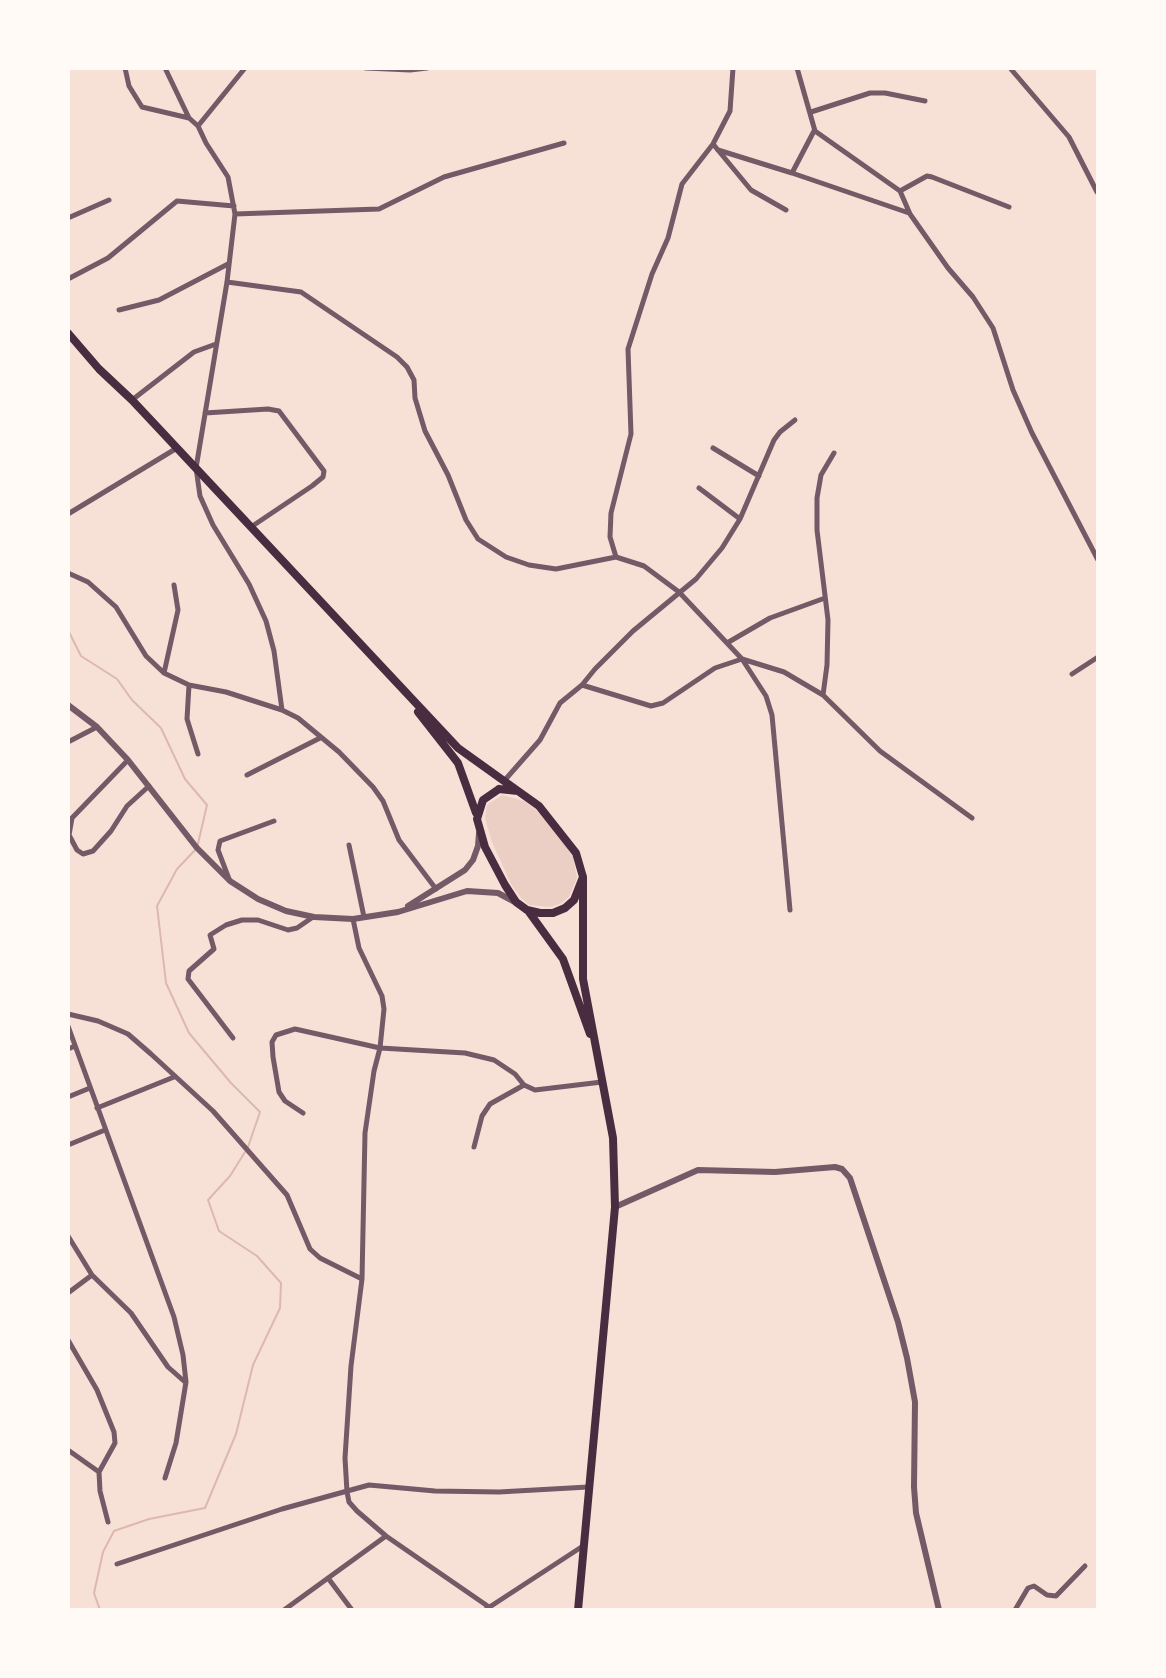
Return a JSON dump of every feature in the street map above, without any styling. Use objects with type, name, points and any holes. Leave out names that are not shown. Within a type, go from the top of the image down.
[{"type":"main road","points":[[68,333],[458,748],[539,806],[566,837],[581,864],[584,907],[581,961],[613,1138],[615,1207],[578,1610]]},
{"type":"main road","points":[[396,683],[458,763],[495,867],[516,902],[527,910],[563,959],[596,1050]]},
{"type":"main road","points":[[478,824],[478,809],[491,793],[499,789],[518,791]]},
{"type":"main road","points":[[527,910],[553,913],[565,908],[574,900],[583,877]]},
{"type":"street","points":[[125,68],[129,86],[142,107],[189,118]]},
{"type":"street","points":[[165,68],[189,118],[198,126],[228,177],[234,206],[227,282],[196,468],[200,496],[213,525],[249,584],[266,621],[274,651],[282,710]]},
{"type":"street","points":[[198,126],[245,68]]},
{"type":"street","points":[[366,68],[427,68]]},
{"type":"street","points":[[616,557],[610,537],[611,513],[631,434],[628,349],[652,274],[668,238],[682,184],[713,144],[730,111],[733,68]]},
{"type":"street","points":[[792,173],[815,131],[797,68]]},
{"type":"street","points":[[1010,68],[1069,137],[1097,192]]},
{"type":"street","points":[[811,112],[870,93],[925,101]]},
{"type":"street","points":[[815,131],[900,191],[910,214],[973,297],[993,328],[1013,390],[1032,433],[1098,560]]},
{"type":"street","points":[[235,214],[379,209],[444,177],[564,143]]},
{"type":"street","points":[[713,144],[751,190],[786,210]]},
{"type":"street","points":[[718,150],[910,214]]},
{"type":"street","points":[[900,191],[927,176],[1009,207]]},
{"type":"street","points":[[68,218],[109,200]]},
{"type":"street","points":[[68,279],[108,258],[177,201],[234,206]]},
{"type":"street","points":[[119,310],[159,300],[229,264]]},
{"type":"street","points":[[227,282],[301,292],[407,367],[414,380],[415,398],[425,431],[448,475],[466,520],[478,539],[506,557],[529,565],[556,569],[616,557],[644,566],[679,592],[742,659],[766,696],[772,715],[790,910]]},
{"type":"street","points":[[132,400],[194,352],[216,344]]},
{"type":"street","points":[[205,413],[279,411],[324,471],[323,477],[312,486],[250,527]]},
{"type":"street","points":[[503,782],[540,740],[560,703],[582,685],[633,631],[696,579],[722,548],[740,519],[774,440],[795,420]]},
{"type":"street","points":[[68,514],[177,448]]},
{"type":"street","points":[[713,448],[759,476]]},
{"type":"street","points":[[823,695],[828,620],[817,530],[817,498],[821,475],[834,453]]},
{"type":"street","points":[[699,488],[740,519]]},
{"type":"street","points":[[68,573],[88,582],[116,607],[146,656],[164,673],[189,685],[226,692],[282,710],[298,718],[339,752],[383,801],[399,840],[436,889]]},
{"type":"street","points":[[164,673],[176,621],[174,585]]},
{"type":"street","points":[[727,643],[770,618],[825,598]]},
{"type":"street","points":[[1072,674],[1098,657]]},
{"type":"street","points":[[582,685],[651,706],[663,703],[715,668],[742,659],[784,672],[823,695],[880,751],[972,818]]},
{"type":"street","points":[[189,685],[187,719],[198,754]]},
{"type":"street","points":[[68,705],[97,727],[128,760],[197,848],[230,881],[258,899],[286,911],[314,917],[353,919],[398,912],[467,891],[498,893],[516,902]]},
{"type":"street","points":[[68,742],[97,727]]},
{"type":"street","points":[[247,775],[320,738]]},
{"type":"street","points":[[128,760],[72,818],[69,835],[77,850],[83,854],[93,851],[127,806],[149,785]]},
{"type":"street","points":[[230,881],[218,850],[220,841],[274,821]]},
{"type":"street","points":[[398,912],[465,870],[478,846],[478,824]]},
{"type":"street","points":[[349,845],[364,917]]},
{"type":"street","points":[[233,1038],[188,979],[189,971],[214,949],[210,935],[242,920],[258,920],[288,930],[314,917]]},
{"type":"street","points":[[353,919],[359,948],[382,996],[384,1009],[365,1133],[362,1279],[351,1366],[345,1458],[349,1502],[386,1536],[487,1609],[584,1545]]},
{"type":"street","points":[[68,1014],[98,1021],[128,1034],[213,1111],[287,1195],[310,1249],[320,1258],[362,1279]]},
{"type":"street","points":[[68,1026],[174,1317],[183,1355],[186,1382],[176,1443],[165,1478]]},
{"type":"street","points":[[303,1113],[285,1101],[279,1092],[273,1057],[272,1042],[276,1035],[295,1029],[380,1048],[465,1053],[494,1060],[515,1074],[524,1085],[535,1090],[603,1082]]},
{"type":"street","points":[[68,1049],[75,1046]]},
{"type":"street","points":[[97,1108],[174,1077]]},
{"type":"street","points":[[474,1147],[482,1116],[490,1104],[524,1085]]},
{"type":"street","points":[[68,1097],[90,1088]]},
{"type":"street","points":[[68,1145],[105,1130]]},
{"type":"street","points":[[615,1207],[698,1170],[775,1172],[835,1167],[842,1169],[850,1178],[907,1358],[915,1402],[916,1513],[939,1610]]},
{"type":"street","points":[[68,1236],[92,1275],[131,1313],[168,1367],[186,1382]]},
{"type":"street","points":[[68,1293],[92,1275]]},
{"type":"street","points":[[68,1340],[97,1390],[114,1432],[115,1443],[99,1472],[108,1522]]},
{"type":"street","points":[[68,1450],[99,1472]]},
{"type":"street","points":[[117,1564],[282,1509],[369,1485],[435,1491],[499,1492],[589,1487]]},
{"type":"street","points":[[284,1610],[386,1536]]},
{"type":"street","points":[[1015,1610],[1028,1588],[1034,1586],[1047,1595],[1056,1596],[1085,1566]]},
{"type":"street","points":[[328,1578],[352,1610]]},
{"type":"shaded area","points":[[502,795],[524,801],[535,809],[573,857],[577,878],[569,897],[560,904],[550,907],[529,905],[511,884],[485,818],[487,805]]},
{"type":"waterway","points":[[68,630],[81,656],[117,679],[132,700],[161,728],[185,779],[207,805],[197,848],[177,869],[157,906],[166,983],[189,1033],[260,1112],[248,1147]]},
{"type":"waterway","points":[[100,1610],[94,1593],[103,1552],[114,1531],[149,1519],[205,1508],[236,1434],[253,1365],[280,1308],[281,1283],[257,1256],[219,1231],[208,1200],[230,1176],[245,1152]]}]
